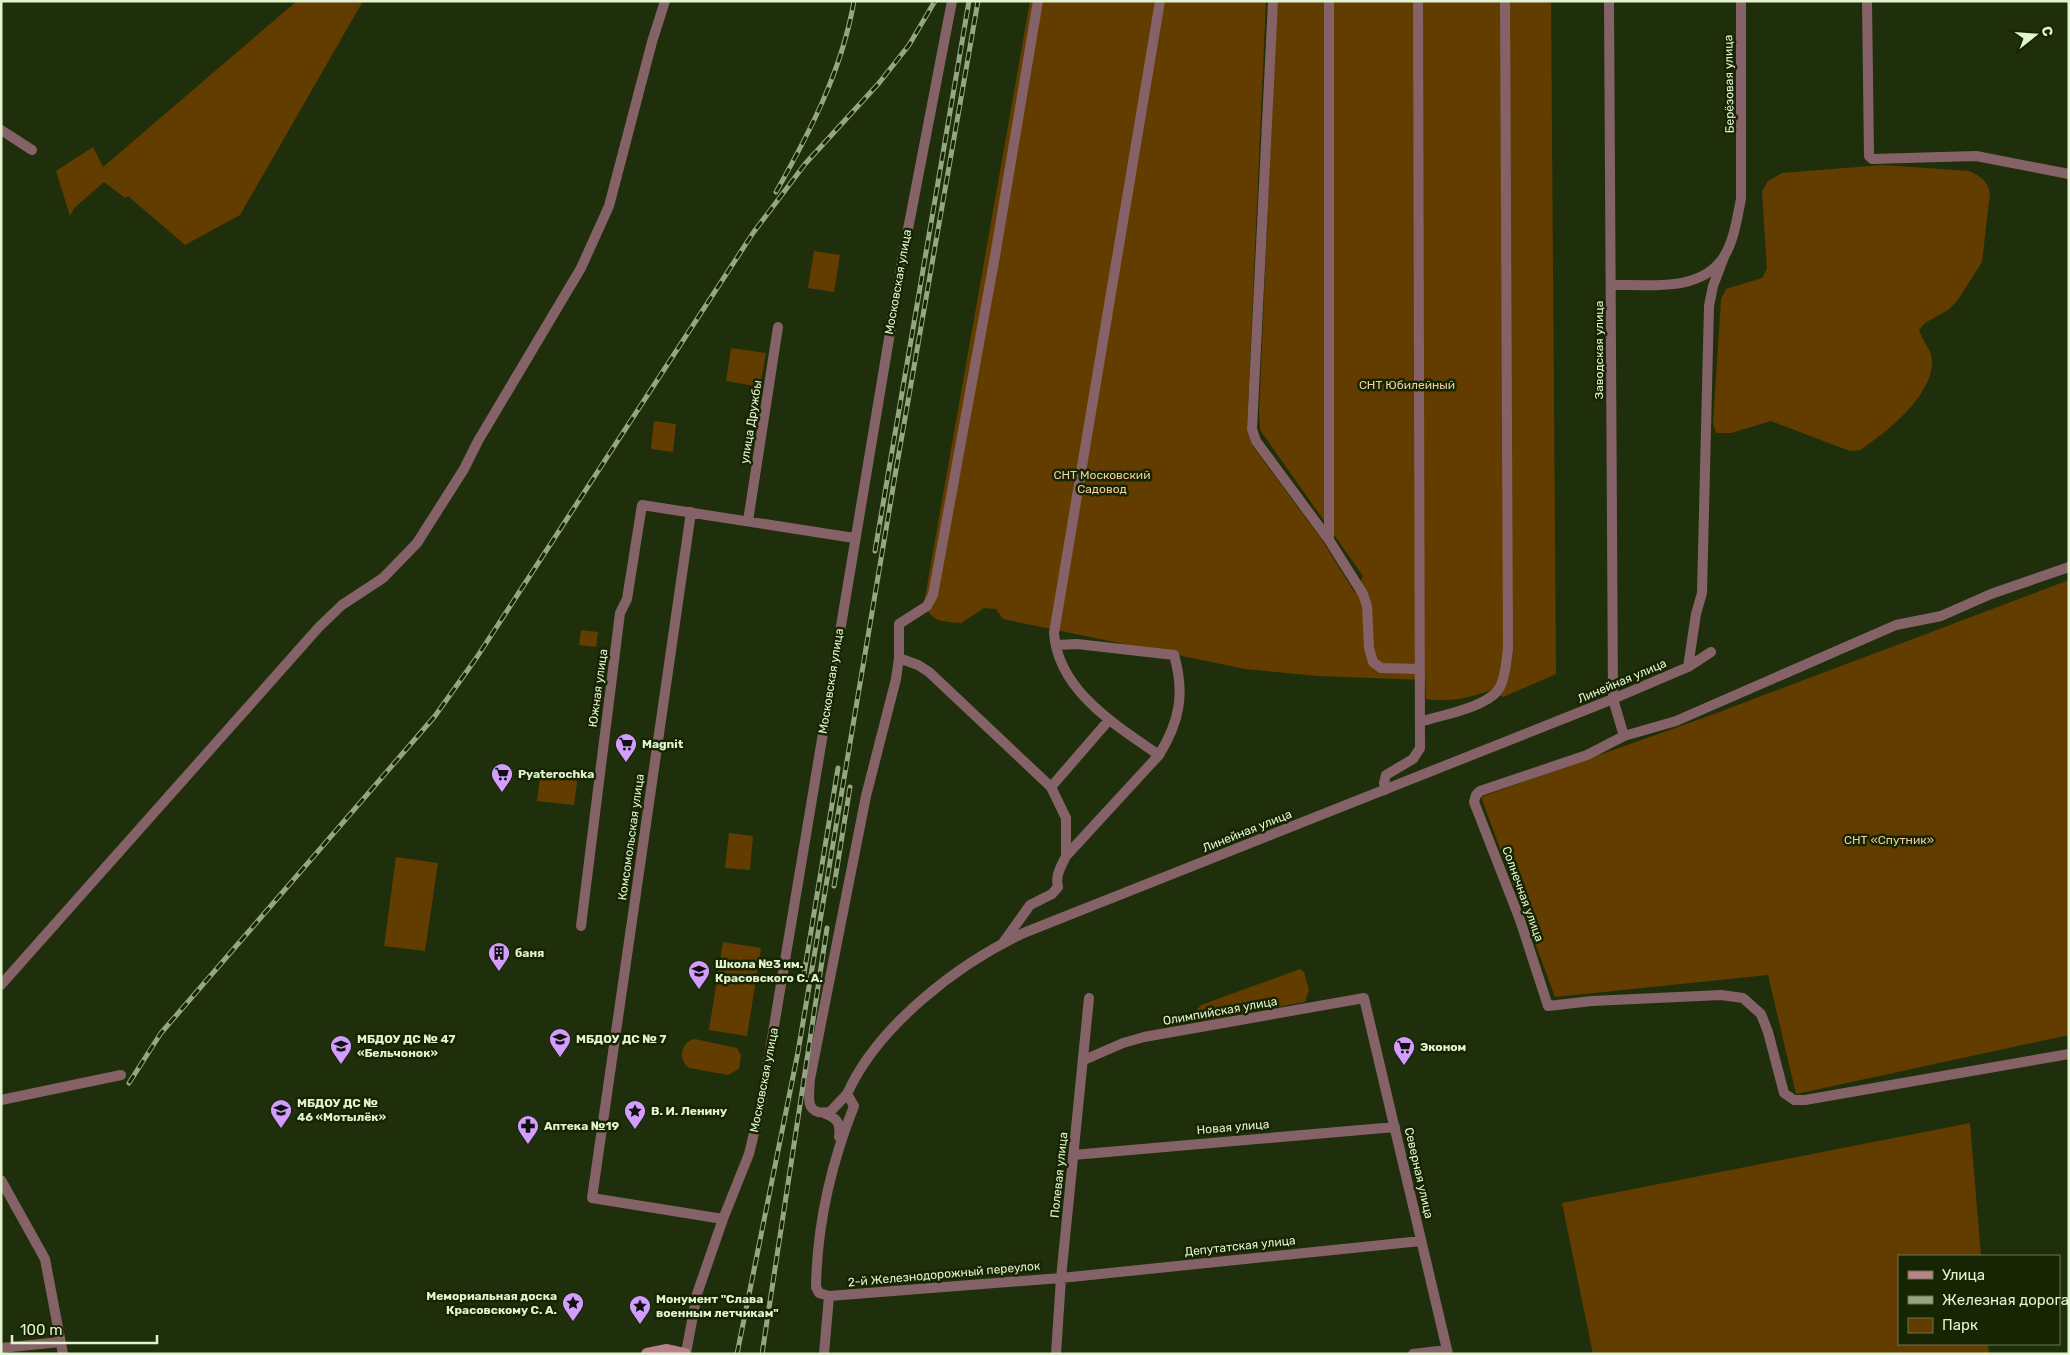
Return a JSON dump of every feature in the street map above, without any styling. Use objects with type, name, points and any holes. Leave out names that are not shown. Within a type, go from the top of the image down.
[{"type":"street","points":[[1,985],[312,634],[342,605],[383,578],[417,543],[464,469],[478,441],[581,268],[609,206],[652,42],[665,1]]},
{"type":"street","name":"Московская улица","points":[[686,1354],[697,1294],[722,1219],[750,1154],[761,1104],[854,538],[903,255],[952,1]]},
{"type":"street","points":[[837,1148],[839,1123],[835,1118],[811,1108],[808,1101],[810,1079],[866,796],[896,678],[899,658],[898,624],[928,606],[933,595],[994,266],[1038,1]]},
{"type":"street","points":[[1159,755],[1094,709],[1065,671],[1054,633],[1160,1]]},
{"type":"street","points":[[1272,1],[1252,429],[1256,441],[1329,540],[1366,599],[1369,648],[1373,662],[1382,668],[1420,669]]},
{"type":"street","points":[[1329,1],[1329,540]]},
{"type":"street","points":[[1385,790],[1386,774],[1413,759],[1419,752],[1418,1]]},
{"type":"street","points":[[1420,722],[1480,703],[1489,698],[1500,688],[1506,667],[1508,600],[1505,1]]},
{"type":"street","name":"Заводская улица","points":[[1609,1],[1613,699],[1624,736]]},
{"type":"street","name":"Берёзовая улица","points":[[1688,667],[1696,614],[1702,593],[1709,306],[1713,286],[1739,208],[1742,166],[1741,1]]},
{"type":"street","points":[[1867,1],[1869,156],[1872,159],[1976,156],[2069,174]]},
{"type":"street","points":[[1,130],[32,150]]},
{"type":"street","points":[[1611,285],[1685,283],[1710,274],[1724,257]]},
{"type":"street","name":"улица Дружбы","points":[[748,521],[778,327]]},
{"type":"street","name":"Южная улица","points":[[581,926],[620,613],[627,599],[642,505],[691,512]]},
{"type":"street","points":[[691,512],[854,538]]},
{"type":"street","name":"Комсомольская улица","points":[[691,512],[592,1198],[722,1219]]},
{"type":"street","points":[[1624,736],[1676,721],[1896,625],[1941,616],[1992,594],[2069,567]]},
{"type":"street","points":[[1003,942],[1030,905],[1052,894],[1058,887],[1056,880],[1066,856],[1159,755],[1168,740],[1180,691],[1180,679],[1174,655],[1077,644],[1057,645]]},
{"type":"street","name":"Линейная улица","points":[[849,1098],[869,1058],[910,1012],[951,976],[1003,942],[1613,699],[1688,667],[1711,652]]},
{"type":"street","points":[[899,658],[918,665],[929,672],[1051,787],[1066,818],[1066,856]]},
{"type":"street","points":[[1051,787],[1109,720]]},
{"type":"street","name":"Солнечная улица","points":[[1624,736],[1587,755],[1480,791],[1476,795],[1474,802],[1486,829],[1548,1006],[1592,1001],[1721,995],[1743,998],[1761,1014],[1768,1032],[1784,1093],[1794,1100],[1853,1092],[2069,1054]]},
{"type":"street","name":"Полевая улица","points":[[1056,1354],[1061,1278],[1089,998]]},
{"type":"street","name":"Олимпийская улица","points":[[1084,1060],[1123,1043],[1144,1037],[1364,998]]},
{"type":"street","name":"Северная улица","points":[[1364,998],[1447,1352]]},
{"type":"street","points":[[1,1100],[122,1075]]},
{"type":"street","points":[[824,1113],[836,1108],[849,1098],[854,1106],[837,1148],[831,1172],[816,1272],[816,1287],[819,1293],[829,1296],[824,1354]]},
{"type":"street","name":"Новая улица","points":[[1073,1155],[1395,1127]]},
{"type":"street","points":[[1,1180],[45,1259],[63,1354]]},
{"type":"street","name":"Депутатская улица","points":[[1061,1278],[1421,1241]]},
{"type":"street","name":"2-й Железнодорожный переулок","points":[[829,1296],[1061,1278]]},
{"type":"street","points":[[1,1348],[60,1342]]},
{"type":"street","points":[[647,1354],[667,1350],[686,1354]]},
{"type":"street","points":[[1413,1354],[1447,1352]]},
{"type":"green space","points":[[297,1],[363,1],[240,215],[185,245],[128,196],[125,198],[104,182],[74,208],[70,216],[56,171],[93,147],[103,167]]},
{"type":"green space","points":[[1030,1],[1266,1],[1247,430],[1252,445],[1322,540],[1355,593],[1363,576],[1260,430],[1259,412],[1277,1],[1551,1],[1556,674],[1503,697],[1492,690],[1460,699],[1435,700],[1426,699],[1425,680],[1318,676],[1245,669],[1003,619],[996,609],[984,608],[961,623],[938,620],[930,614],[924,603]]},
{"type":"green space","points":[[1883,165],[1969,171],[1982,179],[1990,193],[1982,262],[1957,301],[1948,310],[1925,323],[1919,330],[1930,351],[1932,361],[1929,378],[1923,391],[1893,425],[1860,450],[1850,451],[1771,421],[1731,433],[1716,433],[1713,424],[1721,299],[1726,289],[1762,278],[1767,269],[1762,192],[1768,181],[1782,173]]},
{"type":"green space","points":[[814,251],[840,255],[834,292],[808,288]]},
{"type":"green space","points":[[731,348],[766,353],[760,387],[726,381]]},
{"type":"green space","points":[[654,421],[676,424],[673,452],[651,449]]},
{"type":"green space","name":"СНТ «Спутник»","points":[[2069,580],[2069,1035],[1796,1094],[1768,975],[1555,997],[1481,797],[1706,717]]},
{"type":"green space","points":[[581,630],[598,632],[596,647],[579,645]]},
{"type":"green space","points":[[541,770],[578,775],[574,805],[537,801]]},
{"type":"green space","points":[[729,833],[753,836],[750,870],[725,868]]},
{"type":"green space","points":[[396,857],[438,863],[425,951],[384,946]]},
{"type":"green space","points":[[723,942],[761,948],[747,1036],[709,1030]]},
{"type":"green space","points":[[1300,969],[1304,972],[1309,990],[1305,1002],[1198,1020],[1197,1010],[1201,1005]]},
{"type":"green space","points":[[695,1039],[737,1048],[741,1055],[739,1069],[728,1075],[689,1068],[683,1061],[682,1052],[686,1044]]},
{"type":"green space","points":[[1970,1123],[1981,1255],[1898,1255],[1898,1345],[1988,1345],[1989,1354],[1593,1354],[1562,1203]]},
{"type":"railway","points":[[776,192],[801,147],[833,76],[842,52],[854,1]]},
{"type":"railway","points":[[129,1083],[161,1033],[435,716],[477,657],[753,233],[805,164],[879,83],[909,45],[935,1]]},
{"type":"railway","points":[[875,551],[969,1]]},
{"type":"railway","points":[[737,1354],[798,1052],[897,464],[978,1]]},
{"type":"railway","points":[[803,980],[838,768]]},
{"type":"railway","points":[[834,886],[850,787]]},
{"type":"railway","points":[[762,1354],[827,928]]},
{"type":"place","name":"Magnit","points":[[626,763]]},
{"type":"place","name":"Pyaterochka","points":[[502,793]]},
{"type":"place","name":"баня","points":[[499,972]]},
{"type":"place","name":"Школа №3 им. Красовского С. А.","points":[[699,990]]},
{"type":"place","name":"МБДОУ ДС № 7","points":[[560,1058]]},
{"type":"place","name":"МБДОУ ДС № 47 «Бельчонок»","points":[[341,1065]]},
{"type":"place","name":"Эконом","points":[[1404,1066]]},
{"type":"place","name":"МБДОУ ДC № 46 «Мотылёк»","points":[[281,1129]]},
{"type":"place","name":"В. И. Ленину","points":[[635,1130]]},
{"type":"place","name":"Аптека №19","points":[[528,1145]]},
{"type":"place","name":"Мемориальная доска Красовскому С. А.","points":[[573,1322]]},
{"type":"place","name":"Монумент \"Слава военным летчикам\"","points":[[640,1325]]},
{"type":"park label","name":"СНТ Юбилейный","points":[[1407,385]]},
{"type":"park label","name":"СНТ Московский Садовод","points":[[1102,482]]}]
